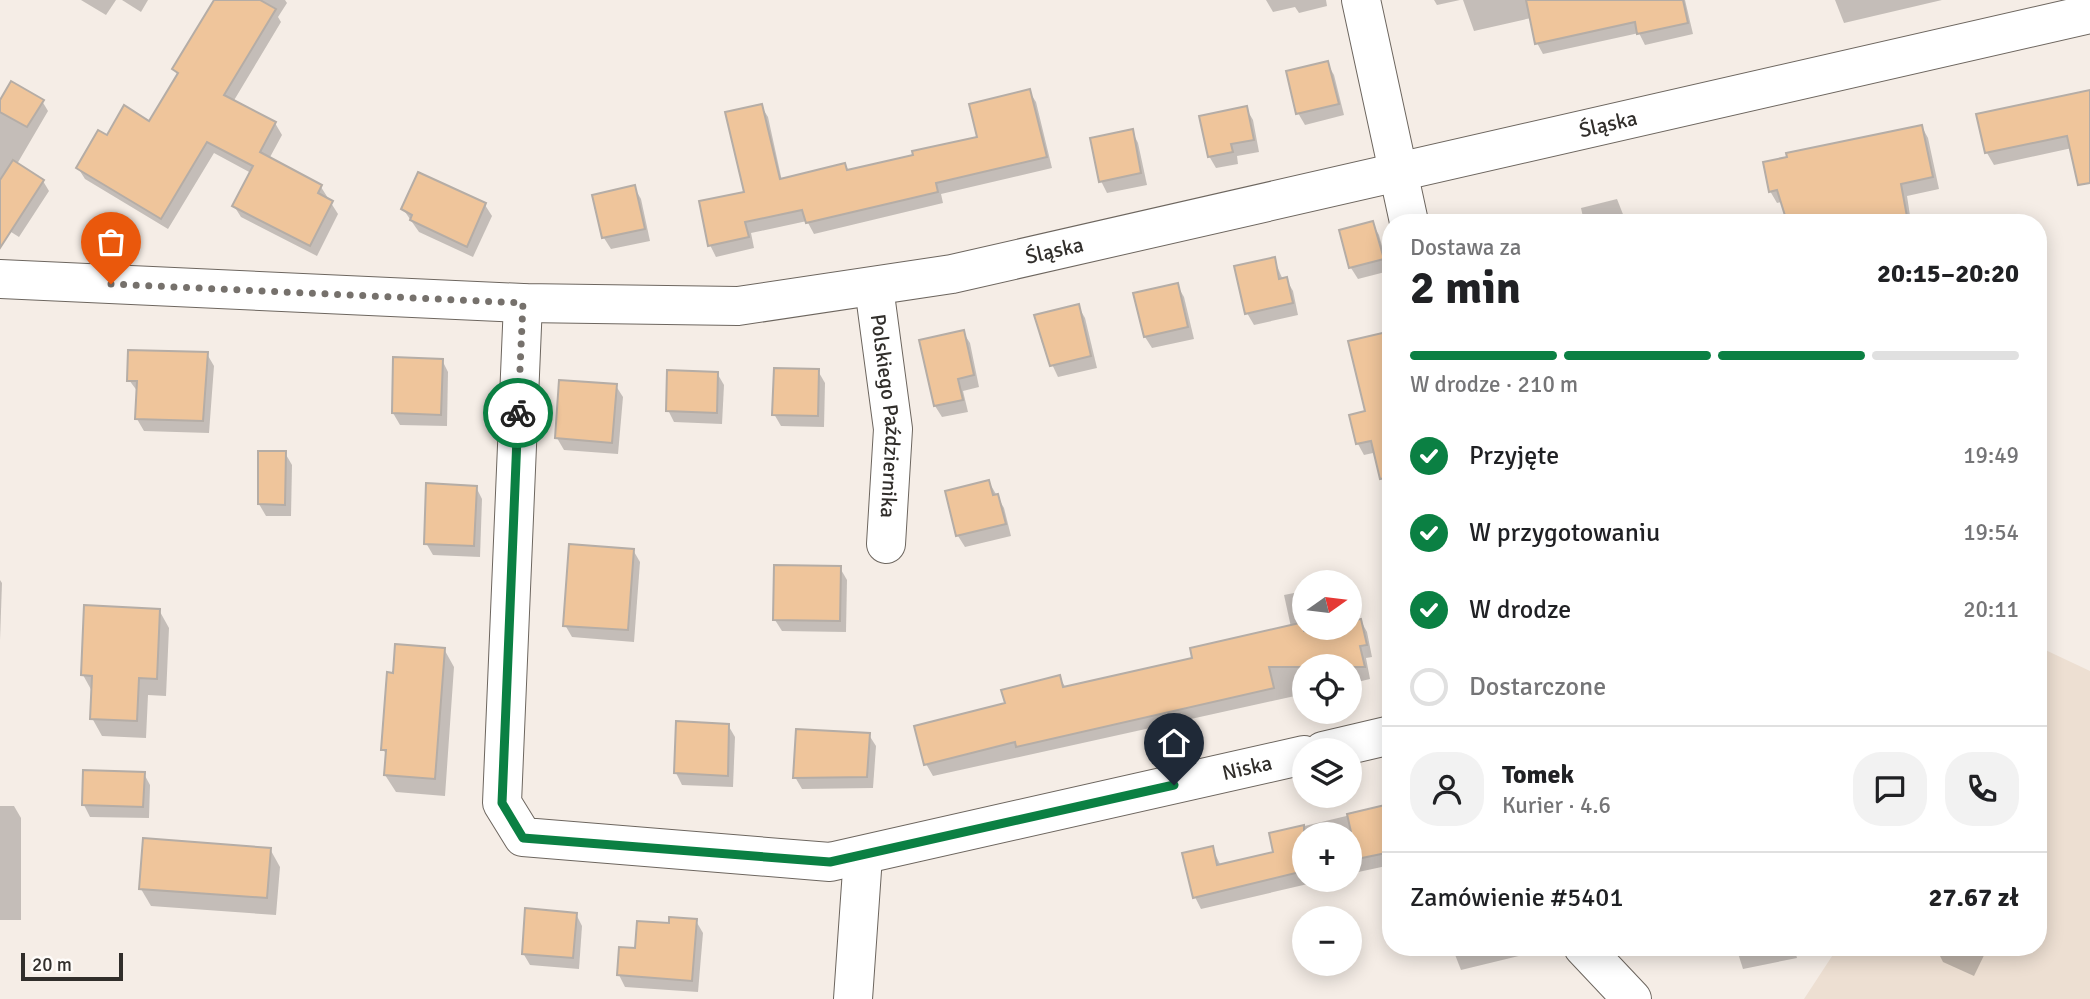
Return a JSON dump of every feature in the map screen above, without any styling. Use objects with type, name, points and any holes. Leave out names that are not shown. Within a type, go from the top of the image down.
[{"type":"street","points":[[1361,0],[1407,214]]},
{"type":"street","name":"Śląska","points":[[0,279],[523,303],[738,306],[952,274],[2090,14]]},
{"type":"street","name":"Polskiego Października","points":[[874,286],[893,429],[886,544]]},
{"type":"street","name":"Niska","points":[[523,303],[502,803],[523,838],[830,862],[1292,758]]},
{"type":"street","points":[[1362,742],[1382,737]]},
{"type":"street","points":[[853,999],[863,856]]},
{"type":"street","points":[[1591,956],[1632,999]]},
{"type":"shaded area","points":[[2047,651],[2090,671],[2090,999],[1804,999],[1832,956],[2047,956]]},
{"type":"building","points":[[214,0],[260,0],[276,9],[224,95],[276,122],[260,152],[322,185],[318,193],[333,201],[310,246],[232,206],[253,166],[207,142],[161,219],[76,168],[98,130],[107,135],[124,105],[149,121],[178,73],[172,69]]},
{"type":"building","points":[[1526,0],[1683,0],[1688,23],[1637,34],[1635,22],[1535,44]]},
{"type":"building","points":[[1328,61],[1339,104],[1296,114],[1286,71]]},
{"type":"building","points":[[11,81],[44,100],[27,127],[0,112],[0,100]]},
{"type":"building","points":[[1030,89],[1047,157],[936,183],[938,192],[806,223],[802,210],[745,222],[749,237],[708,246],[699,201],[744,192],[725,112],[762,104],[780,179],[845,163],[847,170],[913,155],[912,151],[977,137],[969,104]]},
{"type":"building","points":[[2090,90],[2090,183],[2078,185],[2067,136],[1985,153],[1976,114]]},
{"type":"building","points":[[1247,106],[1254,140],[1231,144],[1233,152],[1208,157],[1199,116]]},
{"type":"building","points":[[1922,125],[1933,177],[1901,184],[1907,214],[1784,214],[1777,190],[1769,192],[1763,162],[1787,157],[1786,153]]},
{"type":"building","points":[[1133,129],[1141,173],[1099,182],[1090,138]]},
{"type":"building","points":[[13,160],[44,180],[0,248],[0,180]]},
{"type":"building","points":[[418,172],[486,203],[467,247],[410,220],[412,215],[401,209]]},
{"type":"building","points":[[635,185],[645,229],[602,238],[592,195]]},
{"type":"building","points":[[1373,221],[1382,260],[1349,268],[1339,230]]},
{"type":"building","points":[[1275,257],[1279,279],[1287,277],[1293,303],[1245,314],[1234,266]]},
{"type":"building","points":[[1178,283],[1188,327],[1144,337],[1133,293]]},
{"type":"building","points":[[1079,304],[1091,356],[1050,366],[1034,315]]},
{"type":"building","points":[[964,330],[974,375],[958,379],[963,400],[934,406],[919,340]]},
{"type":"building","points":[[1382,333],[1382,479],[1371,441],[1356,444],[1349,415],[1365,411],[1348,341]]},
{"type":"building","points":[[128,350],[208,352],[203,421],[135,419],[137,381],[127,381]]},
{"type":"building","points":[[393,357],[443,359],[441,415],[392,413]]},
{"type":"building","points":[[774,368],[819,369],[818,416],[772,415]]},
{"type":"building","points":[[667,370],[718,372],[717,413],[666,411]]},
{"type":"building","points":[[559,380],[617,384],[612,443],[555,438]]},
{"type":"building","points":[[258,451],[286,451],[285,505],[258,504]]},
{"type":"building","points":[[989,480],[993,495],[998,494],[1006,524],[956,536],[945,491]]},
{"type":"building","points":[[426,483],[477,486],[474,546],[424,544]]},
{"type":"building","points":[[569,544],[634,549],[628,630],[563,626]]},
{"type":"building","points":[[774,565],[841,566],[840,621],[773,620]]},
{"type":"building","points":[[84,605],[160,609],[157,679],[139,678],[137,721],[90,719],[92,676],[81,675]]},
{"type":"building","points":[[1362,623],[1367,645],[1360,646],[1362,654],[1292,654],[1292,667],[1269,667],[1274,688],[1016,747],[1015,742],[924,765],[914,726],[1005,703],[1001,690],[1060,675],[1063,687],[1192,658],[1190,648],[1292,625],[1292,640],[1362,640]]},
{"type":"building","points":[[395,644],[445,648],[435,779],[384,775],[386,750],[381,750],[387,672],[393,673]]},
{"type":"building","points":[[676,721],[729,724],[728,776],[674,773]]},
{"type":"building","points":[[796,729],[870,733],[867,777],[793,778]]},
{"type":"building","points":[[83,770],[145,772],[143,807],[82,805]]},
{"type":"building","points":[[1382,806],[1382,854],[1362,858],[1362,822],[1349,822],[1347,814]]},
{"type":"building","points":[[1292,828],[1292,874],[1193,898],[1182,853],[1213,846],[1217,865],[1273,852],[1269,833]]},
{"type":"building","points":[[143,838],[271,848],[267,898],[139,889]]},
{"type":"building","points":[[525,908],[577,913],[573,958],[522,954]]},
{"type":"building","points":[[669,917],[697,919],[692,981],[617,975],[619,947],[635,948],[637,921],[669,923]]},
{"type":"way so far","points":[[111,284],[523,303],[518,413]]},
{"type":"route","points":[[518,413],[502,803],[523,838],[830,862],[1174,785]]}]
